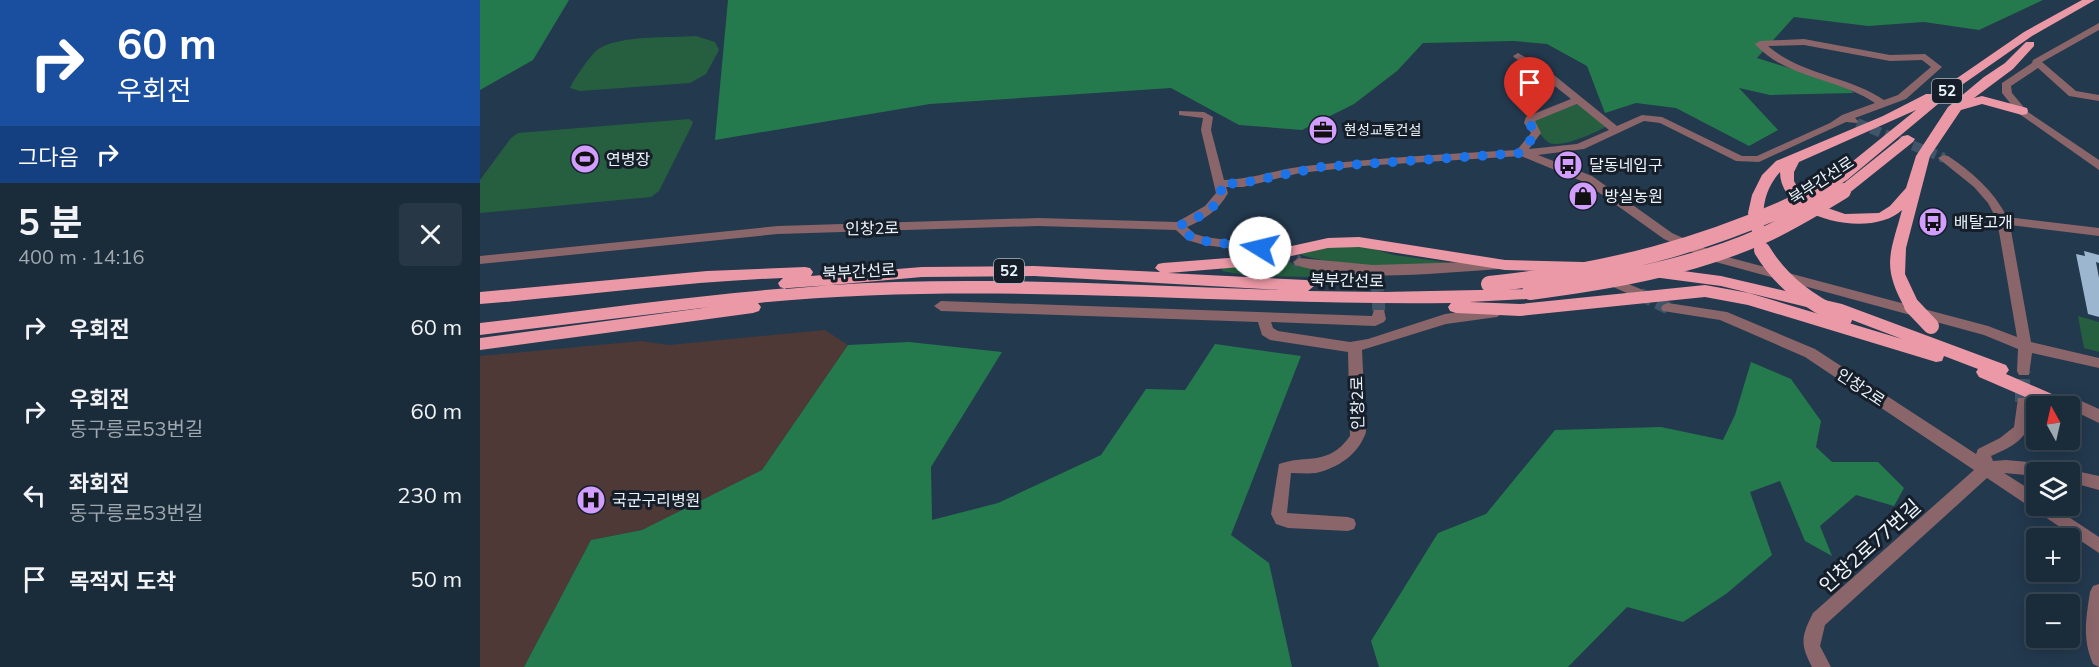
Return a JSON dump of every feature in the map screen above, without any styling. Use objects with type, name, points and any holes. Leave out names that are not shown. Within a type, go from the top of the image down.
[{"type":"highway","name":"북부간선로","points":[[480,319],[792,282],[922,272],[1090,273],[1409,289],[1542,280],[1643,260],[1717,238],[1780,212],[1842,177],[1952,86],[2028,34],[2091,0]]},
{"type":"highway","name":"북부간선로","points":[[480,329],[721,300],[895,287],[1017,286],[1258,296],[1406,299],[1526,293],[1572,287],[1708,256],[1770,231],[1843,191],[1972,85],[2030,44],[2099,7]]},
{"type":"highway","points":[[2022,111],[1992,88],[2030,44]]},
{"type":"highway","points":[[2009,66],[1988,80],[1953,110],[1923,156],[1913,189],[1912,210],[1897,251],[1897,277],[1912,306],[1931,326],[1953,343],[2048,396]]},
{"type":"highway","points":[[1952,86],[1888,119],[1781,164],[1768,176],[1759,192],[1755,212],[1762,250],[1773,269],[1793,289],[1823,310],[1977,368],[2043,396]]},
{"type":"highway","points":[[1953,110],[1982,100],[2022,111]]},
{"type":"highway","points":[[1793,159],[1787,176],[1791,190],[1808,206],[1833,216],[1855,220],[1883,217],[1895,209],[1913,189]]},
{"type":"highway","points":[[1090,273],[1241,262],[1328,243],[1359,242],[1505,265],[1618,268],[1691,276],[1760,289],[1842,310],[2000,370]]},
{"type":"highway","points":[[480,298],[716,276],[858,270],[922,272]]},
{"type":"highway","points":[[480,344],[632,325],[895,287]]},
{"type":"highway","points":[[1258,296],[1517,310],[1705,291],[1749,299],[1977,368]]},
{"type":"street","points":[[2099,26],[2036,62],[2036,65],[2006,85],[2007,93],[2022,111],[2099,166]]},
{"type":"street","points":[[1221,184],[1243,183],[1321,167],[1521,153],[1552,156],[1580,147],[1642,118],[1662,120],[1740,159],[1759,159],[1824,130],[1846,117],[1902,98],[1937,67],[1925,57],[1890,58],[1804,42],[1760,44],[1770,56],[1855,86],[1870,93],[1883,104]]},
{"type":"street","points":[[1518,56],[1545,73],[1616,131]]},
{"type":"street","points":[[2036,65],[2073,94],[2099,98]]},
{"type":"street","points":[[1579,100],[1530,119],[1529,123],[1552,156],[1668,236],[1696,251],[1988,331],[2025,346],[2099,363]]},
{"type":"street","points":[[1179,226],[1219,202],[1222,193],[1206,130],[1207,116],[1183,113]]},
{"type":"street","points":[[1846,117],[1857,123]]},
{"type":"street","points":[[1521,153],[1536,133]]},
{"type":"street","points":[[1944,158],[1976,181],[1995,202],[2003,220],[2025,346],[2024,371]]},
{"type":"street","points":[[2003,220],[2099,232]]},
{"type":"street","name":"인창2로","points":[[480,260],[778,230],[1038,222],[1179,226],[1191,237],[1204,241],[1260,248]]},
{"type":"street","points":[[1299,262],[1376,274],[1505,265],[1593,276],[1622,284],[1638,293]]},
{"type":"street","points":[[941,306],[1264,319],[1375,321],[1379,319],[1378,313]]},
{"type":"street","name":"인창2로","points":[[1668,308],[1722,315],[1798,347],[2026,495]]},
{"type":"street","points":[[1264,319],[1267,331],[1275,336],[1341,348],[1355,346],[1444,319],[1517,310]]},
{"type":"street","name":"인창2로","points":[[1348,524],[1288,521],[1282,519],[1279,514],[1284,469],[1290,466],[1316,466],[1332,460],[1354,443],[1359,436],[1355,346]]},
{"type":"street","points":[[2023,402],[2022,426],[2019,431],[2011,439],[1983,453],[1987,468],[2006,466],[2026,468]]},
{"type":"street","points":[[2080,410],[2099,416]]},
{"type":"street","points":[[2080,414],[2099,424]]},
{"type":"street","name":"인창2로77번길","points":[[1822,667],[1811,647],[1814,629],[1819,619],[1987,468]]},
{"type":"street","points":[[2080,478],[2099,483]]},
{"type":"street","name":"인창2로","points":[[2056,516],[2099,546]]},
{"type":"street","points":[[2099,592],[2092,631],[2099,658]]},
{"type":"shaded area","name":"국군구리병원","points":[[825,330],[848,345],[762,470],[642,530],[591,540],[524,667],[480,667],[480,356],[641,341],[669,345]]},
{"type":"green space","points":[[480,0],[569,0],[533,60],[480,90]]},
{"type":"green space","points":[[728,0],[2043,0],[1979,30],[1924,22],[1868,26],[1794,17],[1757,58],[1844,85],[1854,93],[1770,95],[1739,88],[1778,130],[1749,146],[1676,108],[1636,103],[1605,113],[1587,66],[1547,44],[1514,41],[1423,43],[1397,71],[1354,104],[1302,130],[1239,125],[1171,88],[930,104],[715,140]]},
{"type":"green space","points":[[696,36],[715,42],[719,50],[706,74],[690,83],[580,91],[570,88],[579,72],[600,48],[633,39]]},
{"type":"green space","points":[[1580,103],[1607,126],[1569,142],[1553,144],[1542,136],[1533,124],[1533,121]]},
{"type":"green space","name":"연병장","points":[[689,119],[693,122],[692,125],[659,191],[651,197],[480,213],[480,180],[511,138],[518,133]]},
{"type":"green space","points":[[1363,246],[1394,255],[1452,263],[1453,266],[1355,265],[1298,254],[1329,248]]},
{"type":"green space","points":[[1281,258],[1296,265],[1372,271],[1372,278],[1251,276],[1222,271],[1223,268]]},
{"type":"green space","points":[[2078,316],[2099,322],[2099,352],[2084,348]]},
{"type":"green space","points":[[909,342],[1002,352],[931,467],[932,520],[998,503],[1101,455],[1146,389],[1185,390],[1215,344],[1301,356],[1231,535],[1269,563],[1292,667],[524,667],[591,540],[642,530],[762,470],[848,345]]},
{"type":"green space","points":[[1751,362],[1791,379],[1821,421],[1816,447],[1832,462],[1878,462],[1904,488],[1894,506],[1856,495],[1820,526],[1832,556],[1805,541],[1780,481],[1750,492],[1772,555],[1726,594],[1683,622],[1627,607],[1568,667],[1379,667],[1371,641],[1438,533],[1486,514],[1555,430],[1661,427],[1723,440],[1735,415]]},
{"type":"building","points":[[2084,251],[2099,255],[2099,263],[2096,262],[2099,278],[2099,317],[2088,314],[2076,254],[2085,256]]},
{"type":"tunnel","points":[[1857,123],[1944,158]]},
{"type":"tunnel","points":[[1260,248],[1299,262]]},
{"type":"tunnel","points":[[1377,279],[1379,313]]},
{"type":"tunnel","points":[[1640,294],[1668,308]]},
{"type":"tunnel","points":[[2023,392],[2024,371]]},
{"type":"tunnel","points":[[2023,392],[2023,402]]},
{"type":"place","name":"현성교통건설","points":[[1323,130]]},
{"type":"place","name":"연병장","points":[[585,159]]},
{"type":"place","name":"달동네입구","points":[[1568,165]]},
{"type":"place","name":"방실농원","points":[[1583,196]]},
{"type":"place","name":"배탈고개","points":[[1933,222]]},
{"type":"place","name":"국군구리병원","points":[[591,500]]},
{"type":"route","points":[[1260,248],[1204,241],[1191,237],[1179,226],[1219,202],[1222,193],[1221,184],[1243,183],[1321,167],[1521,153],[1536,133],[1529,123],[1530,119]]}]
